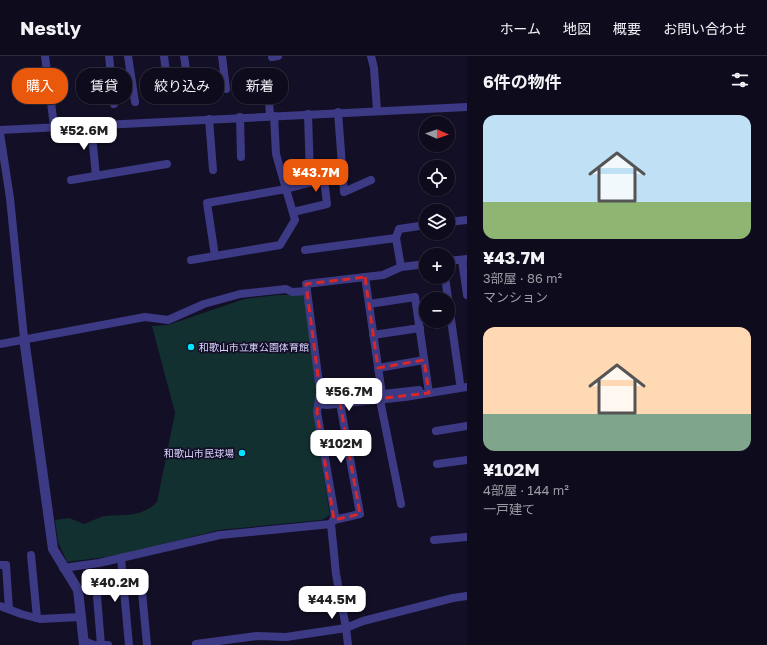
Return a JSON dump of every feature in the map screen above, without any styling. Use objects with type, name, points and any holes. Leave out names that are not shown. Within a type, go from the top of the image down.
[{"type":"street","points":[[44,56],[54,126]]},
{"type":"street","points":[[108,56],[110,68]]},
{"type":"street","points":[[128,56],[135,102]]},
{"type":"street","points":[[164,56],[166,68]]},
{"type":"street","points":[[184,56],[186,68]]},
{"type":"street","points":[[222,56],[226,89]]},
{"type":"street","points":[[371,56],[374,68],[377,110]]},
{"type":"street","points":[[191,260],[280,245],[295,220],[276,154],[270,104]]},
{"type":"street","points":[[0,130],[377,110],[467,107]]},
{"type":"street","points":[[338,112],[344,192],[371,180]]},
{"type":"street","points":[[308,114],[310,176]]},
{"type":"street","points":[[240,117],[241,157]]},
{"type":"street","points":[[209,119],[213,170]]},
{"type":"street","points":[[91,125],[96,176]]},
{"type":"street","points":[[0,134],[10,198],[24,338],[38,427],[53,549],[63,568],[78,590],[84,643],[108,645]]},
{"type":"street","points":[[71,180],[167,164]]},
{"type":"street","points":[[215,256],[207,203],[286,189],[324,179],[327,204],[293,212]]},
{"type":"street","points":[[455,221],[467,220]]},
{"type":"street","points":[[401,267],[396,238],[399,229],[419,226]]},
{"type":"street","points":[[305,250],[396,238]]},
{"type":"street","points":[[464,259],[467,295]]},
{"type":"street","points":[[348,645],[336,574],[333,522],[335,516],[317,412],[320,391],[306,284],[383,275],[401,267],[419,265]]},
{"type":"street","points":[[365,277],[381,397],[401,504]]},
{"type":"street","points":[[446,284],[465,384]]},
{"type":"street","points":[[0,344],[24,338],[145,317],[168,320],[204,304],[240,294],[286,289],[292,292],[307,291]]},
{"type":"street","points":[[369,304],[415,297],[419,322]]},
{"type":"street","points":[[373,335],[420,328],[429,393]]},
{"type":"street","points":[[378,368],[424,360]]},
{"type":"street","points":[[444,386],[465,384]]},
{"type":"street","points":[[381,397],[429,393],[465,384]]},
{"type":"street","points":[[318,404],[340,403],[420,390]]},
{"type":"street","points":[[63,568],[121,558],[220,536],[333,522],[360,514],[340,403]]},
{"type":"street","points":[[436,431],[467,426]]},
{"type":"street","points":[[437,464],[467,460]]},
{"type":"street","points":[[434,540],[467,537]]},
{"type":"street","points":[[31,555],[37,618]]},
{"type":"street","points":[[121,558],[129,645]]},
{"type":"street","points":[[0,565],[6,565],[9,609]]},
{"type":"street","points":[[86,584],[96,584],[101,645]]},
{"type":"street","points":[[142,592],[147,645]]},
{"type":"street","points":[[195,645],[257,636],[286,637],[346,628],[363,621],[453,598],[467,596]]},
{"type":"street","points":[[0,606],[37,618],[80,617]]},
{"type":"highlighted area","points":[[365,277],[378,368],[424,360],[429,393],[340,403],[360,514],[334,520],[317,412],[320,391],[306,284]]},
{"type":"green space","points":[[278,295],[304,295],[316,388],[315,421],[330,515],[322,520],[219,530],[121,555],[67,562],[58,542],[55,520],[69,518],[84,524],[105,516],[139,513],[145,511],[157,502],[175,413],[152,326],[168,325],[244,299]]},
{"type":"place","name":"和歌山市立東公園体育館","points":[[191,347]]},
{"type":"place","name":"和歌山市民球場","points":[[242,453]]}]
